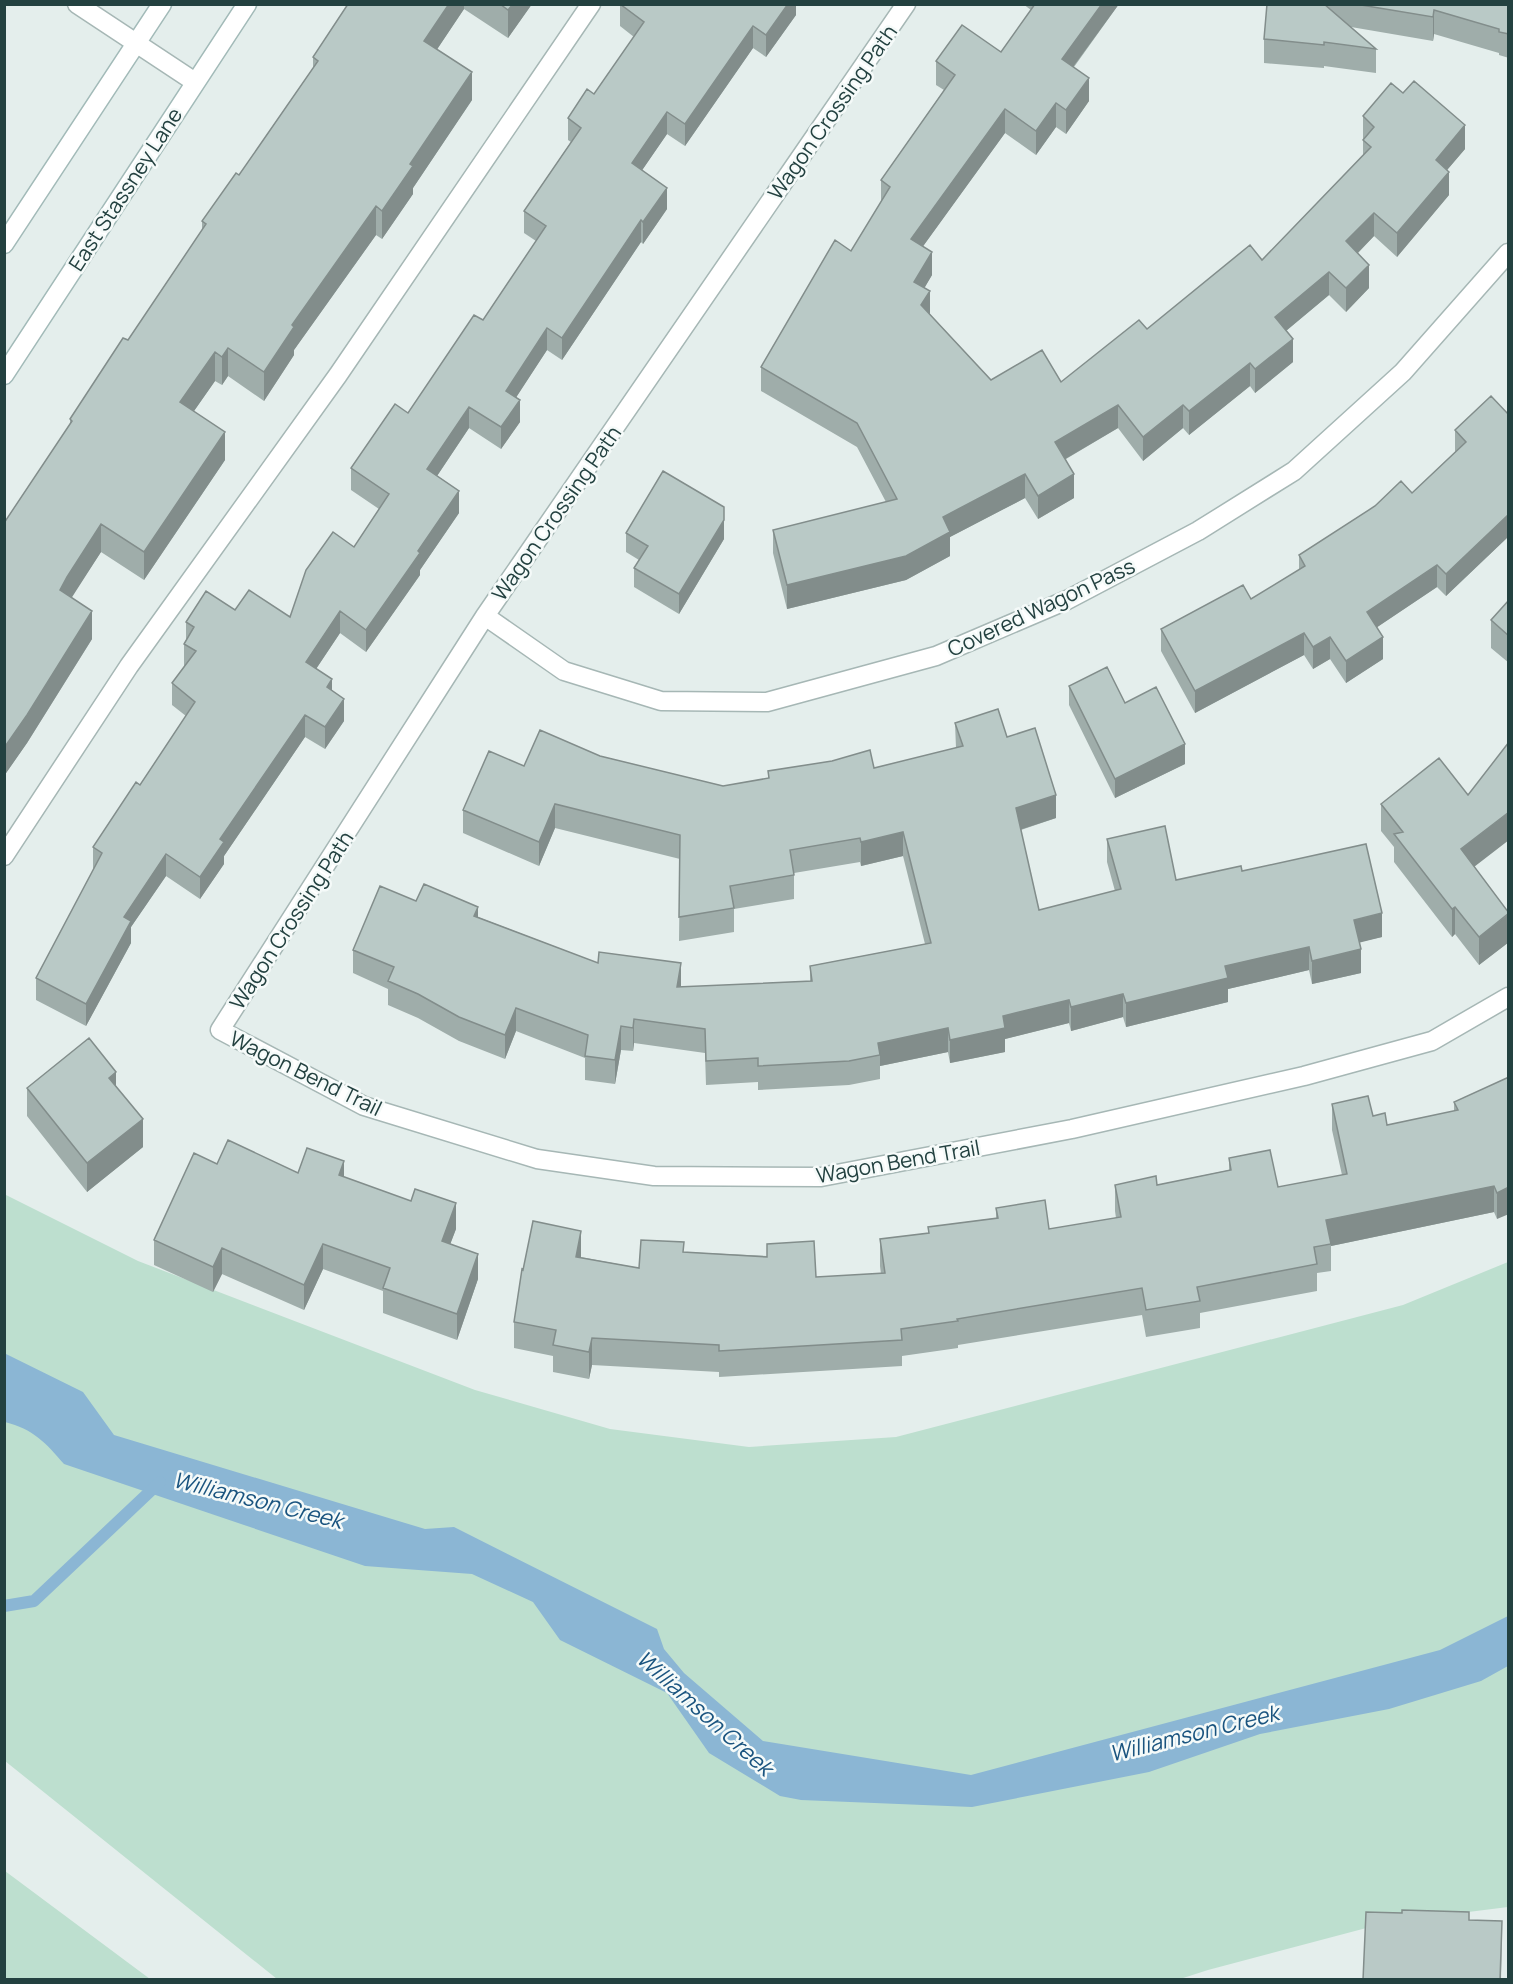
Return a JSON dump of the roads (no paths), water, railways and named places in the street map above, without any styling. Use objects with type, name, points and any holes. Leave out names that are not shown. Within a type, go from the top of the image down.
[{"type":"street","points":[[77,4],[195,82]]},
{"type":"street","points":[[4,244],[162,4]]},
{"type":"street","name":"East Stassney Lane","points":[[4,375],[247,4]]},
{"type":"street","points":[[4,856],[129,666],[338,375],[591,4]]},
{"type":"street","name":"Wagon Crossing Path","points":[[220,1030],[485,616],[906,4]]},
{"type":"street","name":"Covered Wagon Pass","points":[[485,616],[564,671],[661,701],[766,702],[936,656],[1067,600],[1198,531],[1294,471],[1403,372],[1509,253]]},
{"type":"street","name":"Wagon Bend Trail","points":[[220,1030],[364,1106],[537,1159],[654,1176],[821,1177],[1072,1129],[1304,1076],[1432,1041],[1509,996]]},
{"type":"water","name":"Williamson Creek","points":[[4,1353],[83,1392],[114,1435],[425,1529],[454,1527],[657,1629],[664,1649],[684,1673],[763,1741],[971,1775],[1440,1650],[1508,1616],[1508,1666],[1481,1681],[1389,1709],[1260,1734],[1149,1772],[972,1807],[801,1800],[780,1796],[709,1753],[667,1693],[560,1640],[533,1602],[472,1574],[365,1566],[64,1464],[31,1433],[5,1422]]},
{"type":"waterway","points":[[4,1606],[34,1601],[160,1482]]}]
